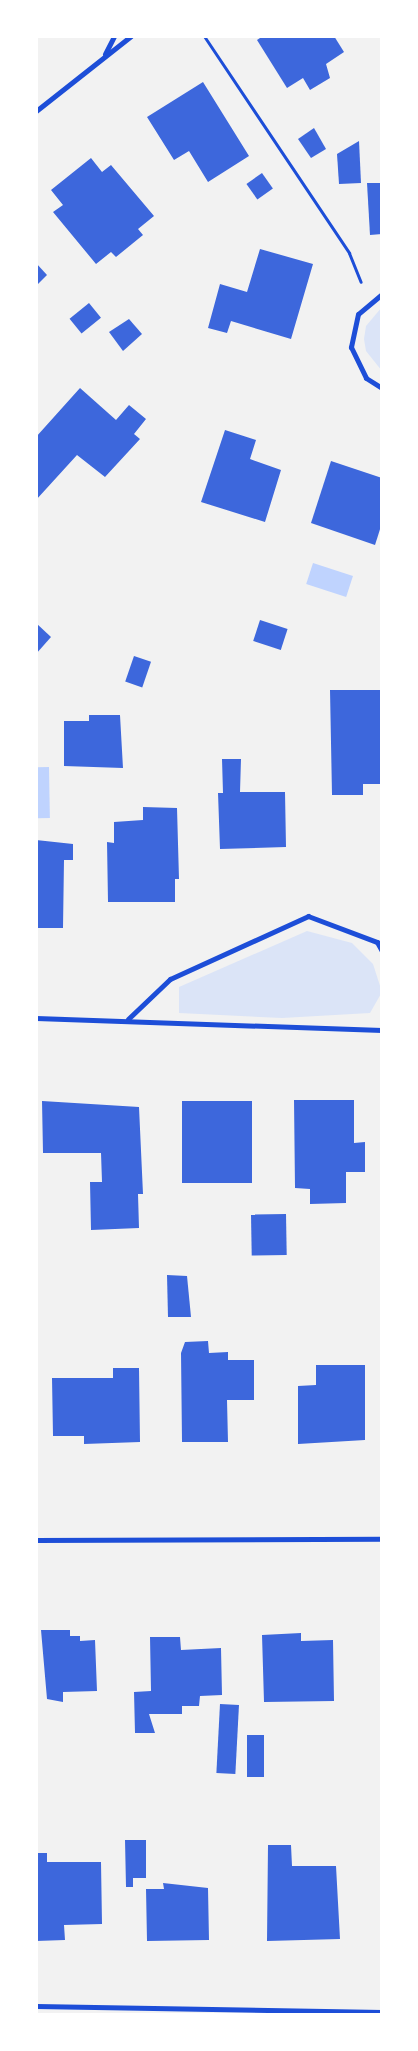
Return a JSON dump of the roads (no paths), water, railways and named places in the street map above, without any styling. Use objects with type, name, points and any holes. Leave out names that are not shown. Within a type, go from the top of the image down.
[{"type":"street","points":[[104,55],[114,36]]},
{"type":"street","points":[[36,111],[104,55],[131,36]]},
{"type":"street","points":[[382,294],[369,301],[355,322],[351,347],[366,378],[382,388]]},
{"type":"street","points":[[128,1020],[170,979],[308,916],[377,942],[382,951]]},
{"type":"street","points":[[36,1018],[382,1030]]},
{"type":"street","points":[[36,1540],[382,1539]]},
{"type":"street","points":[[36,2006],[382,2012]]},
{"type":"water","points":[[313,563],[353,576],[346,597],[306,584]]},
{"type":"water","points":[[36,767],[49,767],[50,818],[37,818]]}]
